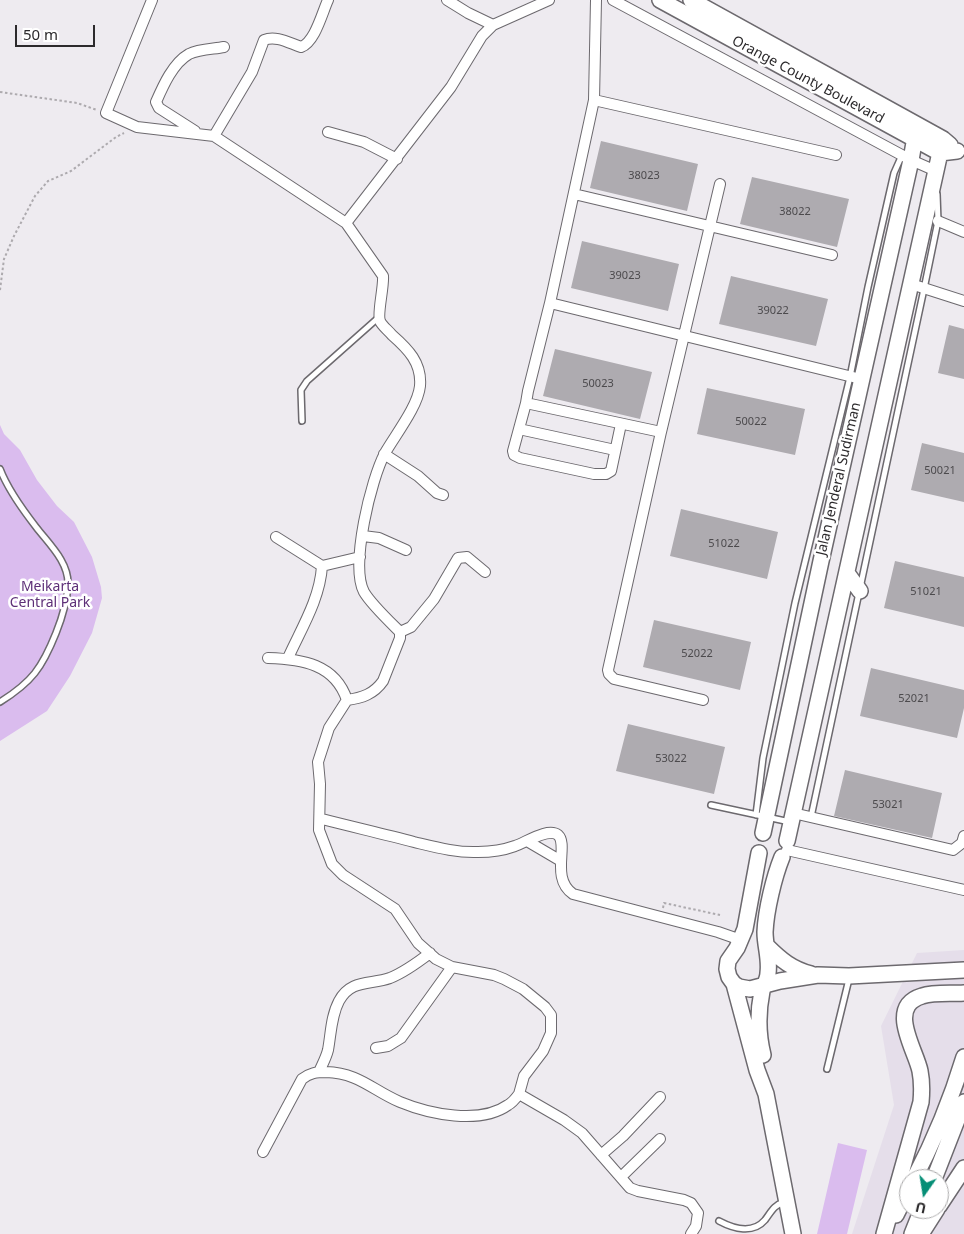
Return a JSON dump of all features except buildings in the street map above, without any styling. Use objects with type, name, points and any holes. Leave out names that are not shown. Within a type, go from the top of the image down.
[{"type":"street","points":[[152,0],[106,113],[137,127],[214,136],[346,223],[383,276],[384,286],[379,317],[384,327],[410,352],[416,362],[420,374],[420,388],[415,402],[378,467],[364,518],[360,557],[362,584],[365,593],[400,632]]},
{"type":"street","points":[[214,136],[252,72],[264,40],[278,38],[301,47],[306,45],[313,35],[328,0]]},
{"type":"street","points":[[447,0],[493,25]]},
{"type":"street","points":[[346,223],[451,87],[482,36],[493,25],[548,0]]},
{"type":"street","points":[[596,0],[594,100],[550,303],[513,451],[514,455],[520,458],[594,474],[606,474],[611,471],[621,424]]},
{"type":"street","points":[[613,0],[906,158],[936,171]]},
{"type":"street","name":"Orange County Boulevard","points":[[660,0],[942,146],[961,153]]},
{"type":"street","name":"Orange County Boulevard","points":[[691,0],[916,132]]},
{"type":"street","points":[[198,133],[159,108],[156,102],[164,84],[180,62],[190,54],[224,47]]},
{"type":"street","points":[[594,100],[836,155]]},
{"type":"street","points":[[328,132],[364,142],[397,159]]},
{"type":"street","name":"Jalan Jenderal Sudirman","points":[[762,833],[760,816],[856,378],[906,158],[916,132]]},
{"type":"street","name":"Jalan Jenderal Sudirman","points":[[766,1094],[766,1070],[759,1041],[760,999],[769,970],[766,920],[777,870],[785,849],[847,573],[918,286],[920,245],[942,146]]},
{"type":"street","points":[[703,700],[614,679],[608,670],[661,432],[720,184]]},
{"type":"street","points":[[574,194],[832,255]]},
{"type":"street","points":[[938,222],[964,232]]},
{"type":"street","points":[[920,245],[930,263]]},
{"type":"street","points":[[918,286],[964,302]]},
{"type":"street","points":[[550,303],[856,378]]},
{"type":"street","points":[[526,403],[661,432]]},
{"type":"street","points":[[519,429],[616,450]]},
{"type":"street","points":[[384,454],[443,495]]},
{"type":"street","points":[[362,536],[379,538],[406,550]]},
{"type":"street","points":[[276,537],[322,566],[360,557]]},
{"type":"street","points":[[400,632],[411,627],[434,599],[458,558],[466,557],[486,572]]},
{"type":"street","points":[[288,658],[316,596],[321,581],[322,566]]},
{"type":"street","points":[[847,573],[860,591]]},
{"type":"street","points":[[263,1152],[302,1080],[310,1073],[339,1072],[352,1076],[398,1102],[421,1110],[466,1116],[486,1114],[509,1105],[519,1094],[524,1076],[543,1051],[550,1033],[551,1015],[545,1007],[523,989],[494,975],[452,967],[436,959],[418,943],[395,909],[343,876],[332,864],[321,836],[318,818],[320,784],[318,762],[330,728],[347,700],[363,697],[379,687],[398,645],[400,632]]},
{"type":"street","points":[[268,658],[288,658],[330,673],[343,689],[347,700]]},
{"type":"street","points":[[792,818],[811,817],[953,850],[962,843],[964,836]]},
{"type":"street","points":[[322,819],[468,853],[488,852],[516,846],[550,832],[558,835],[561,841],[561,874],[567,890],[573,894],[718,932],[741,940]]},
{"type":"street","points":[[759,853],[764,858],[776,860],[785,849],[783,834],[776,830],[769,830],[762,833],[758,839],[759,853],[748,917],[741,940],[728,961],[727,969],[734,984],[766,1094],[793,1234]]},
{"type":"street","points":[[527,841],[561,861]]},
{"type":"street","points":[[785,849],[964,890]]},
{"type":"street","points":[[767,943],[783,961],[797,971],[818,975],[849,976],[964,970]]},
{"type":"street","points":[[319,1072],[327,1052],[334,1016],[340,1000],[350,987],[388,979],[405,971],[430,953]]},
{"type":"street","points":[[376,1048],[388,1046],[401,1038],[452,967]]},
{"type":"street","points":[[734,984],[744,989],[756,988],[764,984],[818,975]]},
{"type":"street","points":[[885,1234],[921,1102],[920,1069],[904,1029],[904,1016],[910,1004],[916,998],[964,993]]},
{"type":"street","points":[[919,1169],[935,1139],[964,1057]]},
{"type":"street","points":[[519,1094],[564,1120],[582,1133],[630,1188],[691,1203],[698,1213],[696,1226],[691,1234]]},
{"type":"street","points":[[601,1155],[623,1136],[660,1097]]},
{"type":"street","points":[[938,1169],[964,1102]]},
{"type":"street","points":[[621,1177],[660,1139]]},
{"type":"street","points":[[949,1191],[964,1168]]},
{"type":"street","points":[[885,1234],[899,1208]]},
{"type":"street","points":[[912,1234],[918,1219]]},
{"type":"street","points":[[920,1234],[930,1219]]},
{"type":"lane","points":[[811,817],[860,591],[918,286],[930,263],[938,222],[936,171]]},
{"type":"lane","points":[[302,421],[301,390],[307,381],[379,317]]},
{"type":"lane","points":[[0,469],[4,480],[15,498],[58,554],[65,569],[68,585],[64,613],[48,654],[35,675],[0,702]]},
{"type":"lane","points":[[711,805],[760,816],[792,818]]},
{"type":"lane","points":[[828,1068],[849,976]]},
{"type":"lane","points":[[719,1222],[738,1230],[755,1229],[765,1221],[777,1204],[787,1201]]},
{"type":"path","points":[[0,92],[77,103],[106,113]]},
{"type":"path","points":[[0,290],[4,259],[35,196],[48,181],[71,171],[116,137],[137,127]]},
{"type":"path","points":[[659,917],[664,903],[720,915]]},
{"type":"shaded area","points":[[964,950],[964,1234],[852,1234],[894,1105],[881,1026],[917,953]]},
{"type":"green space","name":"Meikarta Central Park","points":[[0,425],[4,434],[20,450],[37,480],[57,506],[74,522],[92,557],[101,587],[102,598],[92,633],[70,676],[47,711],[0,741]]},
{"type":"green space","points":[[838,1143],[867,1150],[847,1234],[817,1234]]}]
